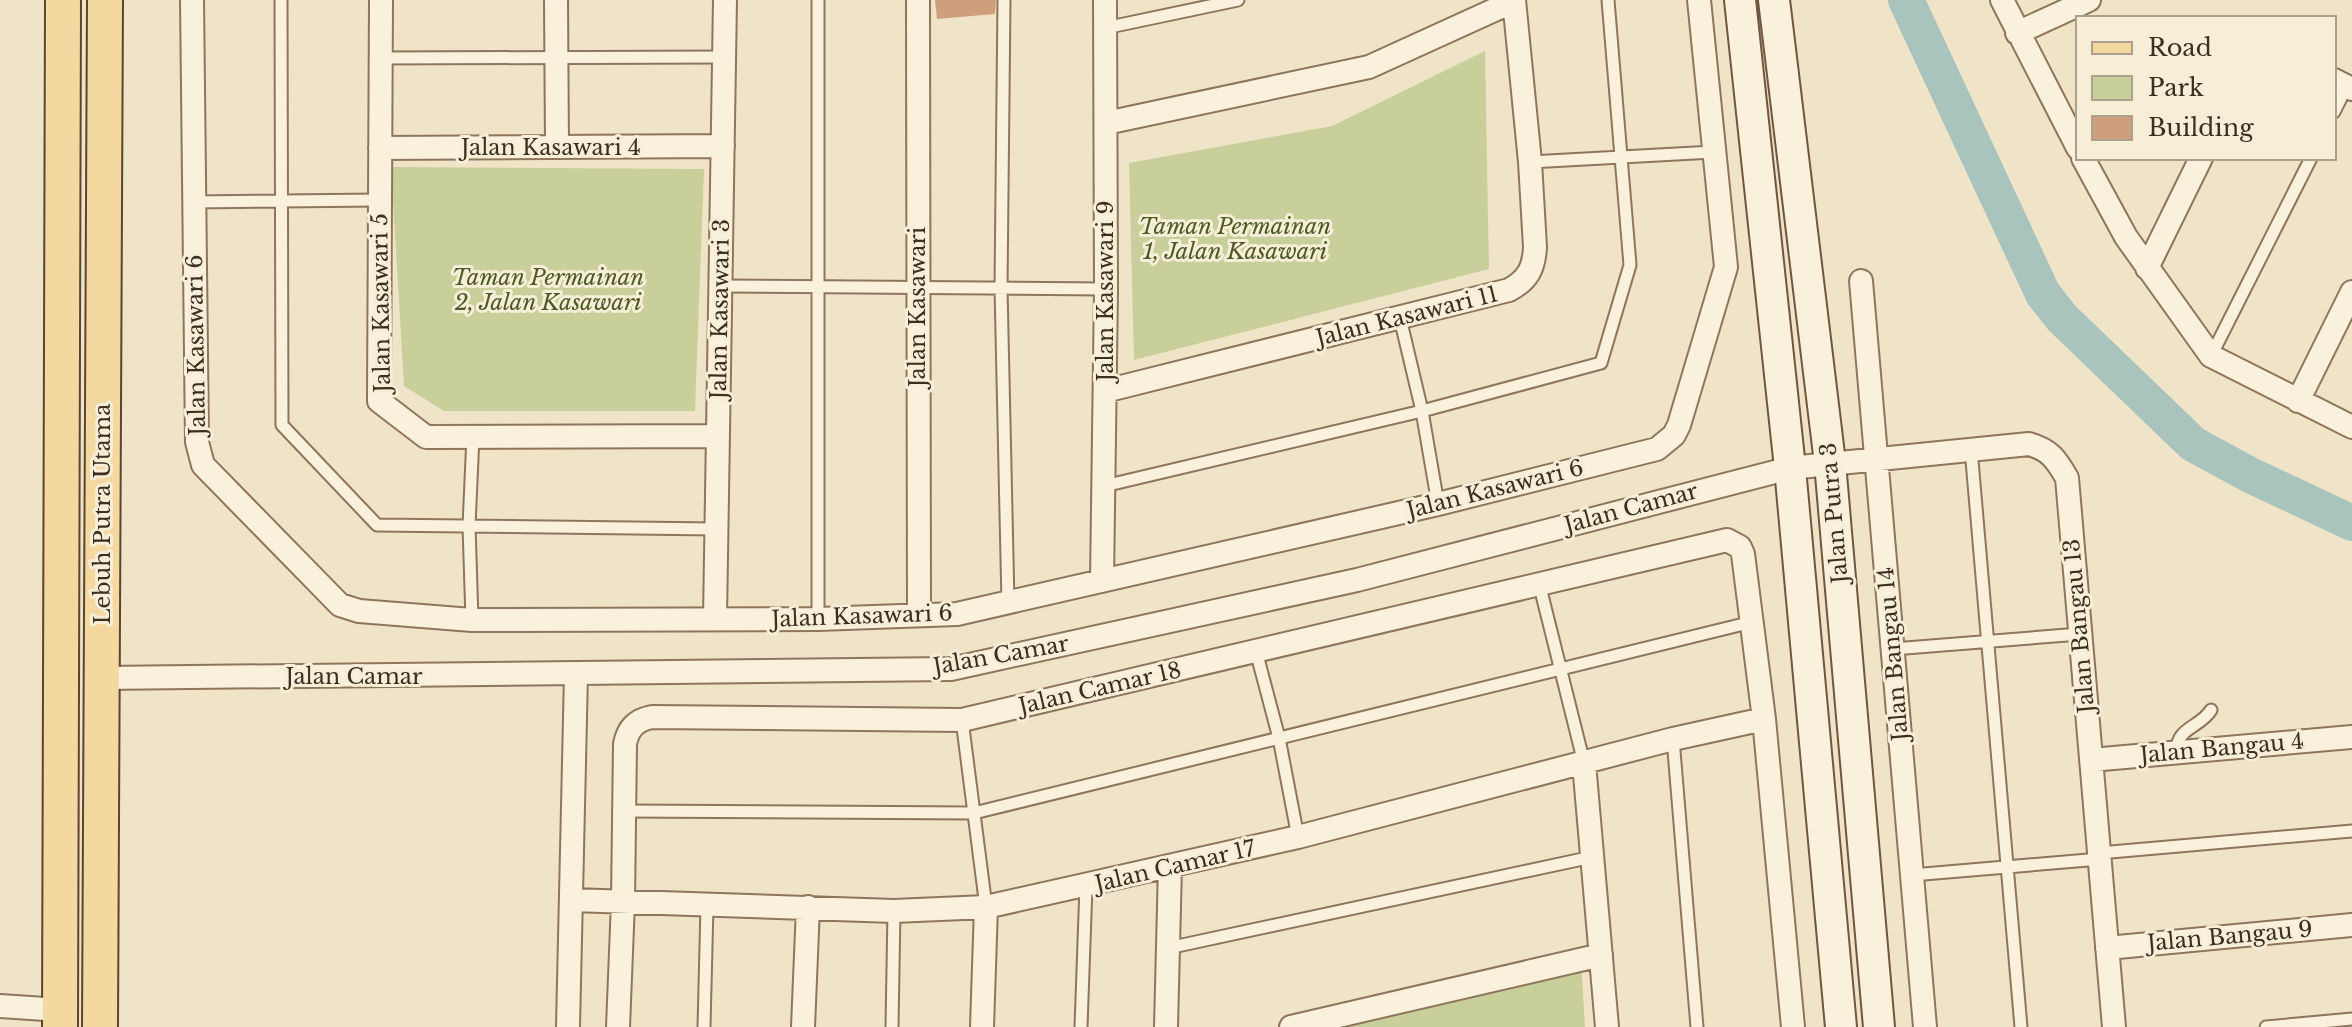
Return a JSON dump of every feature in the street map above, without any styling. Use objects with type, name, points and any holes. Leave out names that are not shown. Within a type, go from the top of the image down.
[{"type":"main road","name":"Lebuh Putra Utama","points":[[60,1018],[63,0]]},
{"type":"main road","name":"Lebuh Putra Utama","points":[[100,1027],[105,0]]},
{"type":"street","name":"Jalan Kasawari 6","points":[[192,0],[197,442],[203,465],[340,605],[359,611],[472,620],[818,619],[957,614],[1438,504],[1657,449],[1674,435],[1679,425],[1726,267],[1699,0]]},
{"type":"street","name":"Jalan Kasawari 5","points":[[381,0],[379,401],[426,437],[718,436]]},
{"type":"street","points":[[556,0],[557,147]]},
{"type":"street","name":"Jalan Kasawari 3","points":[[715,618],[725,0]]},
{"type":"street","name":"Jalan Kasawari","points":[[918,0],[919,614]]},
{"type":"street","name":"Jalan Kasawari 9","points":[[1102,581],[1106,289],[1105,0]]},
{"type":"street","points":[[1106,123],[1369,67],[1514,0]]},
{"type":"street","name":"Jalan Kasawari 11","points":[[1105,391],[1509,290],[1521,283],[1530,273],[1535,260],[1535,247],[1514,0]]},
{"type":"street","name":"Jalan Putra 3","points":[[1740,0],[1790,468],[1841,1027]]},
{"type":"street","name":"Jalan Putra 3","points":[[1774,0],[1830,463],[1879,1027]]},
{"type":"street","points":[[2002,0],[2076,144]]},
{"type":"street","points":[[2017,33],[2089,0]]},
{"type":"street","name":"Jalan Kasawari 4","points":[[380,148],[723,146]]},
{"type":"street","points":[[2084,160],[2126,237],[2211,356],[2352,427]]},
{"type":"street","points":[[2147,268],[2200,160]]},
{"type":"street","name":"Jalan Bangau 14","points":[[1861,281],[1925,1027]]},
{"type":"street","points":[[2298,401],[2352,292]]},
{"type":"street","name":"Jalan Bangau 13","points":[[1830,463],[2029,444],[2046,449],[2057,459],[2067,478],[2114,1027]]},
{"type":"street","name":"Jalan Camar","points":[[102,678],[951,669],[1357,580],[1790,468],[1830,463]]},
{"type":"street","name":"Jalan Camar 18","points":[[618,1027],[625,744],[627,733],[642,719],[962,720],[1719,540],[1734,542],[1743,554],[1752,622]]},
{"type":"street","points":[[1752,622],[1793,1027]]},
{"type":"street","points":[[568,1027],[576,674]]},
{"type":"street","name":"Jalan Camar 17","points":[[572,900],[894,911],[986,907],[1298,837],[1673,739],[1764,719]]},
{"type":"street","name":"Jalan Bangau 4","points":[[2091,760],[2352,737]]},
{"type":"street","points":[[1584,763],[1607,1027]]},
{"type":"street","points":[[1166,1027],[1170,866]]},
{"type":"street","points":[[803,1027],[808,907]]},
{"type":"street","points":[[982,1027],[986,907]]},
{"type":"street","name":"Jalan Bangau 9","points":[[2107,948],[2352,925]]},
{"type":"street","points":[[1291,1027],[1601,955]]},
{"type":"street","points":[[0,1006],[60,1018]]},
{"type":"lane","points":[[281,0],[282,425],[377,525],[716,529]]},
{"type":"lane","points":[[818,0],[818,619]]},
{"type":"lane","points":[[1004,0],[1001,288],[1008,603]]},
{"type":"lane","points":[[1105,28],[1238,0]]},
{"type":"lane","points":[[1104,486],[1422,411],[1601,363],[1630,265],[1608,0]]},
{"type":"lane","points":[[380,58],[724,57]]},
{"type":"lane","points":[[2336,107],[2344,85]]},
{"type":"lane","points":[[1530,162],[1713,152]]},
{"type":"lane","points":[[2211,356],[2310,160]]},
{"type":"lane","points":[[194,202],[380,200]]},
{"type":"lane","points":[[720,286],[1106,289]]},
{"type":"lane","points":[[1400,318],[1422,411],[1438,504]]},
{"type":"lane","points":[[472,620],[469,526],[473,436]]},
{"type":"lane","points":[[1971,449],[2021,1027]]},
{"type":"lane","points":[[1539,583],[1584,763]]},
{"type":"lane","points":[[623,811],[974,813],[1752,622]]},
{"type":"lane","points":[[1893,649],[2080,634]]},
{"type":"lane","points":[[1256,651],[1279,738],[1298,837]]},
{"type":"lane","points":[[2177,752],[2180,736],[2187,728],[2205,719],[2211,710]]},
{"type":"lane","points":[[962,720],[986,907]]},
{"type":"lane","points":[[1673,739],[1697,1027]]},
{"type":"lane","points":[[1912,875],[2352,831]]},
{"type":"lane","points":[[1168,948],[1592,857]]},
{"type":"lane","points":[[1081,1027],[1086,886]]},
{"type":"lane","points":[[704,1027],[707,906]]},
{"type":"lane","points":[[892,1027],[894,911]]},
{"type":"lane","points":[[2266,1027],[2352,1019]]},
{"type":"green space","name":"Taman Permainan 1, Jalan Kasawari","points":[[1485,51],[1489,269],[1134,360],[1129,163],[1332,126]]},
{"type":"green space","name":"Taman Permainan 2, Jalan Kasawari","points":[[391,167],[704,169],[695,411],[444,411],[404,386]]},
{"type":"green space","points":[[1581,960],[1585,1027],[1332,1027]]},
{"type":"building","points":[[935,0],[996,0],[995,14],[937,19]]},
{"type":"waterway","points":[[1906,0],[2043,294],[2062,318],[2193,444],[2252,476],[2352,523]]}]
